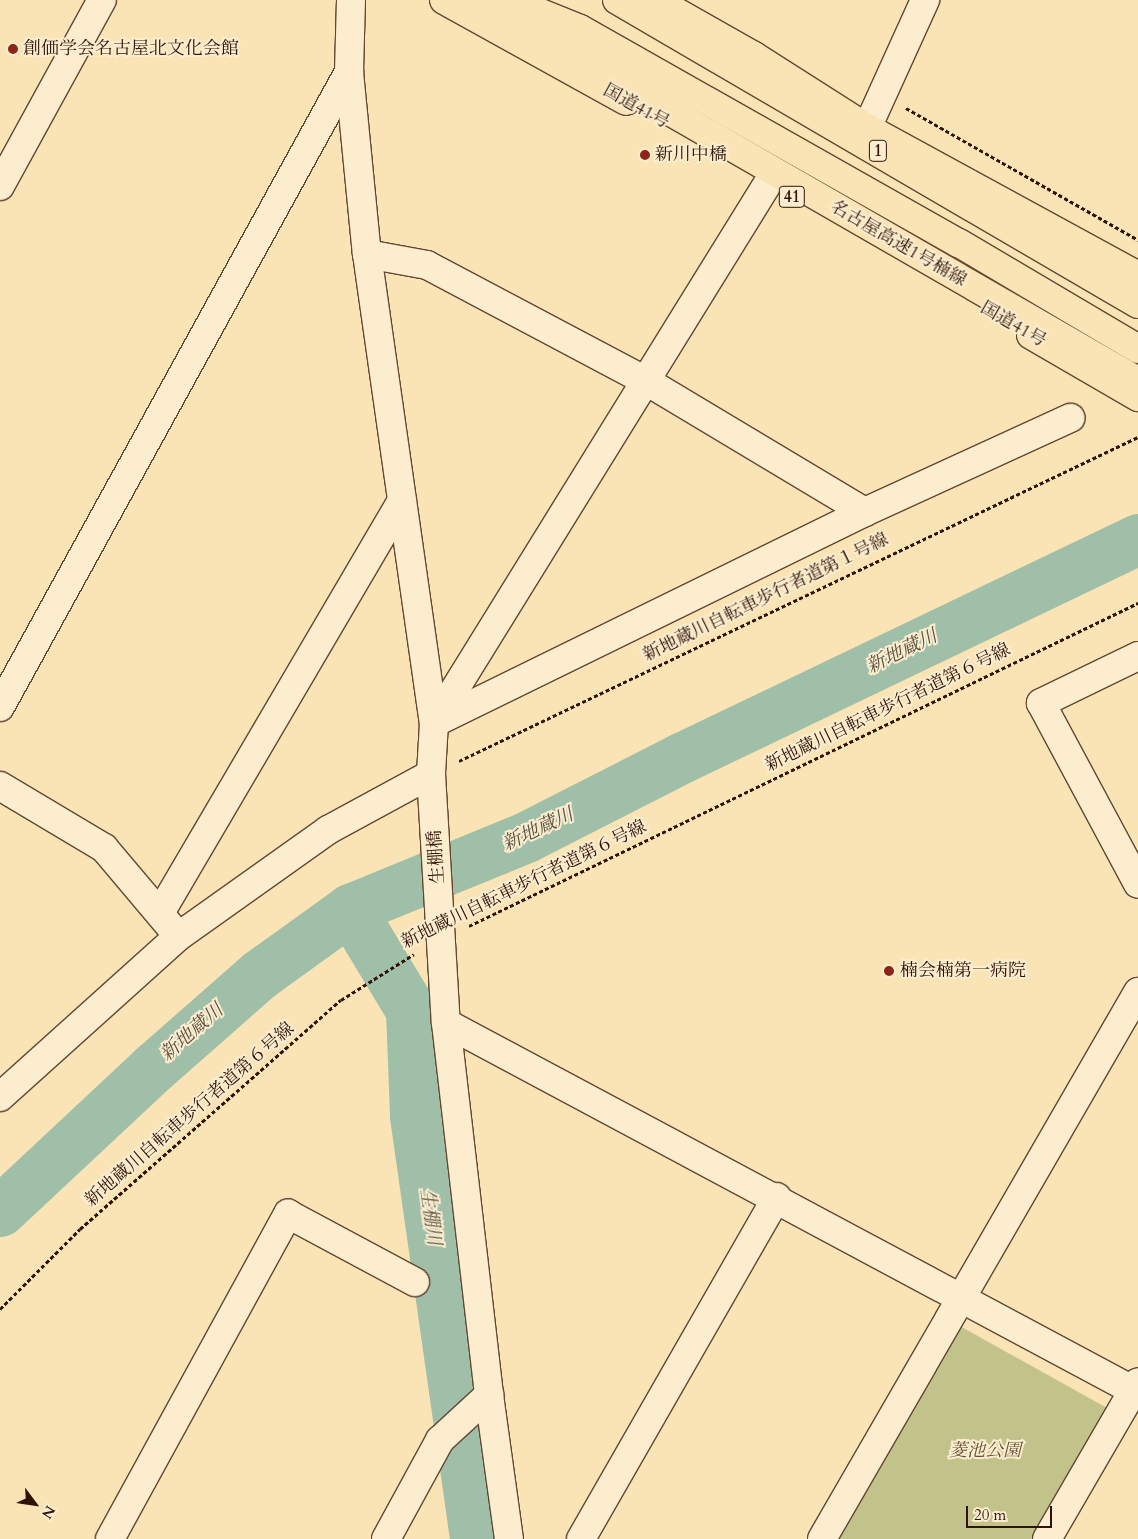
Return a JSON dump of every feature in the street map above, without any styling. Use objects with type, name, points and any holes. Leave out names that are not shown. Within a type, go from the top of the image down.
[{"type":"highway","name":"国道41号","points":[[444,0],[768,182],[1138,397]]},
{"type":"highway","name":"名古屋高速1号楠線","points":[[477,0],[1138,381]]},
{"type":"highway","points":[[492,0],[523,6],[580,28],[959,243],[1138,349]]},
{"type":"highway","name":"1","points":[[617,0],[1138,304]]},
{"type":"highway","points":[[634,0],[734,54],[754,56]]},
{"type":"highway","points":[[655,0],[754,56],[867,128],[1138,276]]},
{"type":"street","points":[[0,186],[102,0]]},
{"type":"street","name":"生棚橋","points":[[351,0],[349,72],[367,254],[434,723],[431,774],[446,1023],[482,1401],[509,1539]]},
{"type":"street","points":[[867,128],[925,0]]},
{"type":"street","points":[[0,707],[349,72]]},
{"type":"street","points":[[434,723],[768,182]]},
{"type":"street","points":[[367,254],[427,265],[646,381],[865,512]]},
{"type":"street","points":[[434,723],[865,512],[1070,418]]},
{"type":"street","points":[[160,913],[402,500]]},
{"type":"street","points":[[1138,656],[1041,703],[1138,884]]},
{"type":"street","points":[[0,1097],[179,936],[328,830],[431,774]]},
{"type":"street","points":[[0,786],[104,848],[179,936]]},
{"type":"street","points":[[822,1539],[1138,992]]},
{"type":"street","points":[[446,1023],[1136,1388],[1047,1539]]},
{"type":"street","points":[[581,1539],[777,1197]]},
{"type":"street","points":[[110,1539],[288,1214],[415,1282]]},
{"type":"street","points":[[386,1539],[440,1440],[482,1401]]},
{"type":"path","points":[[882,94],[1138,240]]},
{"type":"path","name":"新地蔵川自転車歩行者道第１号線","points":[[431,774],[1138,437]]},
{"type":"path","name":"新地蔵川自転車歩行者道第６号線","points":[[0,1308],[80,1229],[342,1000],[408,957],[1138,603]]},
{"type":"green space","name":"菱池公園","points":[[958,1325],[1107,1408],[1032,1539],[838,1539]]},
{"type":"waterway","name":"新地蔵川","points":[[0,1211],[154,1067],[260,974],[350,909],[526,837],[681,758],[1138,539]]},
{"type":"waterway","name":"生棚川","points":[[350,909],[411,1010],[415,1116],[475,1539]]},
{"type":"place","name":"創価学会名古屋北文化会館","points":[[13,49]]},
{"type":"place","name":"新川中橋","points":[[645,155]]},
{"type":"place","name":"楠会楠第一病院","points":[[889,971]]}]
